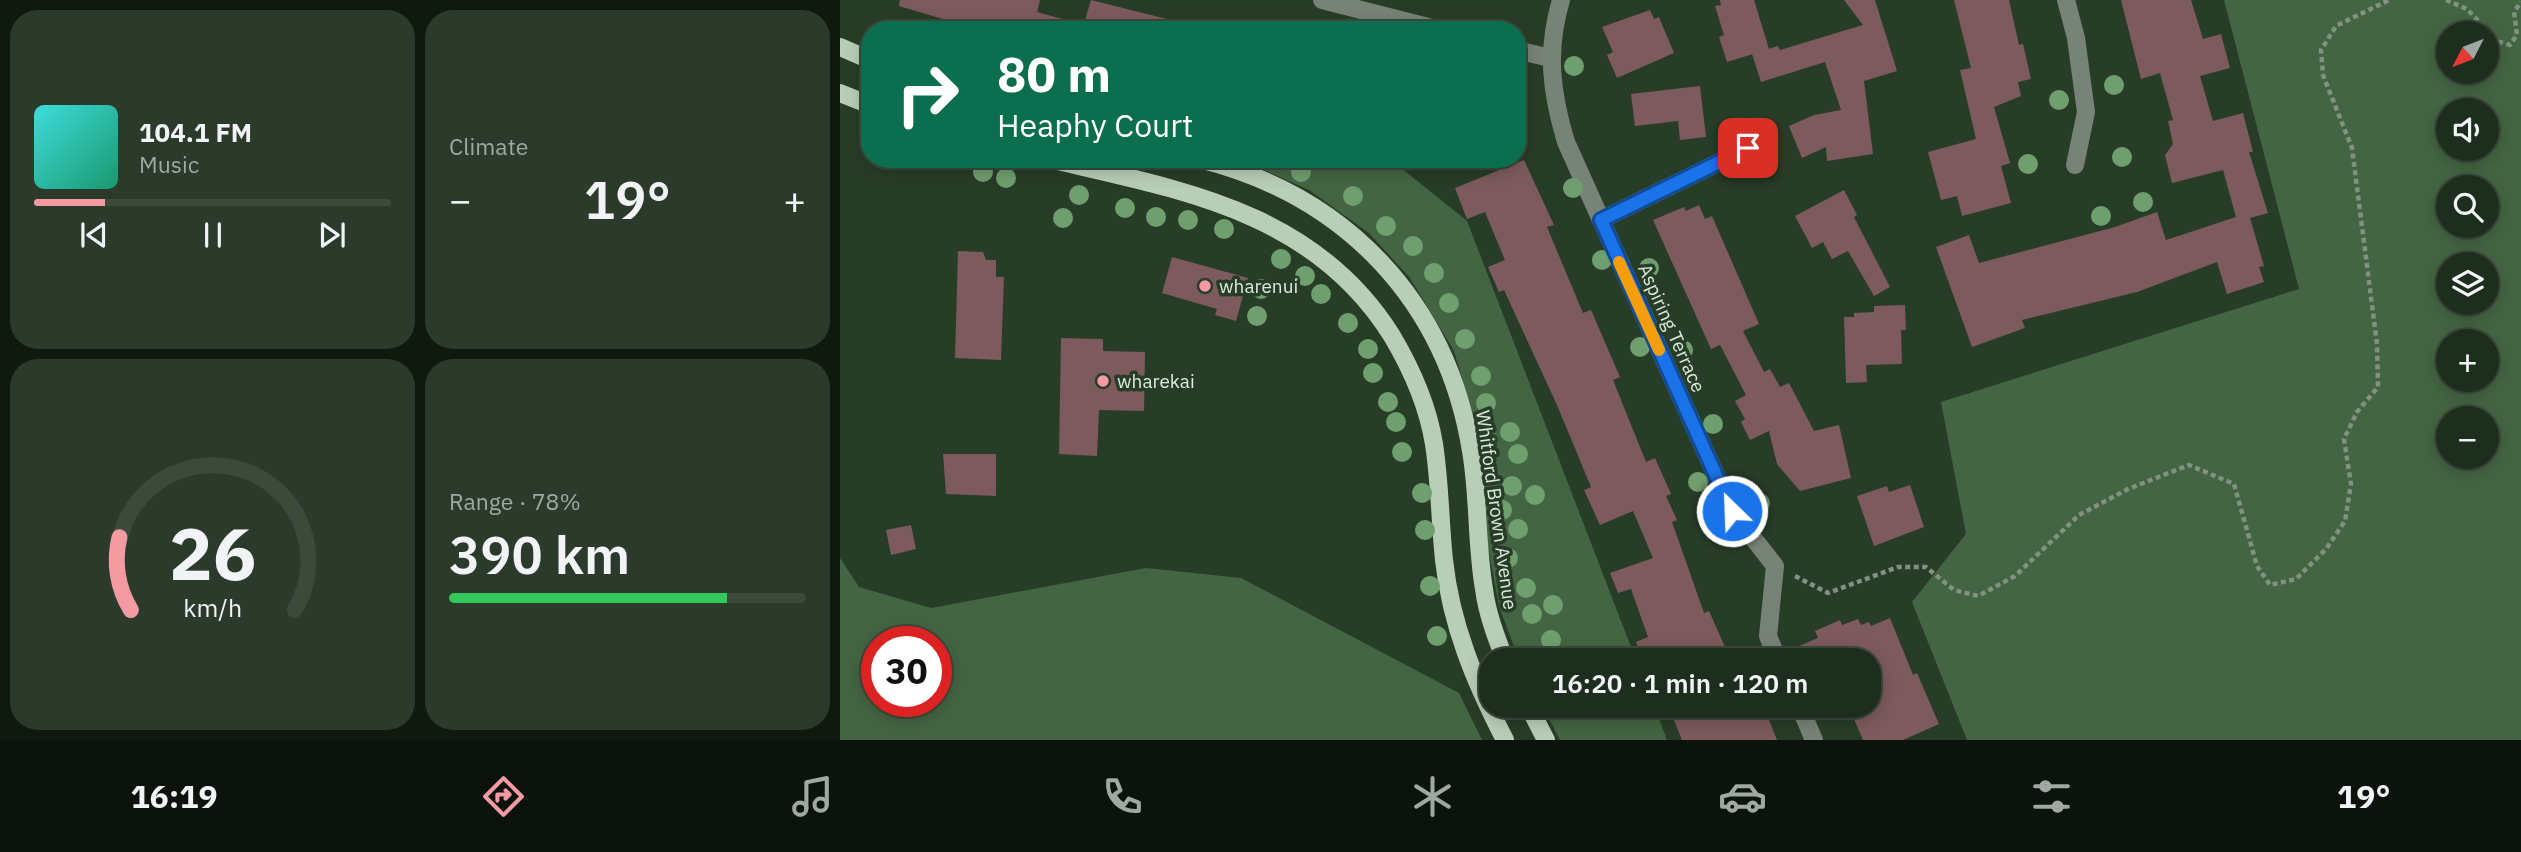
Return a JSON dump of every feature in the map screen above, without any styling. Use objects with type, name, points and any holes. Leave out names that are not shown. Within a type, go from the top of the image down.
[{"type":"main road","points":[[840,47],[861,56]]},
{"type":"main road","points":[[840,93],[861,101]]},
{"type":"main road","points":[[1086,168],[1180,191],[1226,205],[1274,225],[1307,245],[1368,302],[1402,354],[1422,400],[1433,441],[1444,562],[1455,622],[1472,672],[1505,740]]},
{"type":"main road","name":"Whitford Brown Avenue","points":[[1226,168],[1276,185],[1346,229],[1380,260],[1427,324],[1446,360],[1464,412],[1472,454],[1483,589],[1501,648]]},
{"type":"main road","points":[[1535,718],[1546,740]]},
{"type":"street","points":[[1322,0],[1405,21]]},
{"type":"street","name":"Aspiring Terrace","points":[[1561,0],[1550,58],[1554,99],[1566,142],[1732,511],[1775,566]]},
{"type":"street","points":[[2066,0],[2076,38],[2086,112],[2075,165]]},
{"type":"street","points":[[1526,52],[1550,58]]},
{"type":"street","points":[[1601,220],[1748,148]]},
{"type":"street","points":[[1773,648],[1768,636],[1775,566]]},
{"type":"street","points":[[1805,718],[1814,740]]},
{"type":"path","points":[[1775,566],[1828,593],[1898,567],[1926,567],[1954,590],[1978,596],[2015,576],[2080,516],[2128,489],[2189,465],[2234,484],[2257,566],[2270,585],[2296,579],[2326,549],[2345,521],[2351,484],[2344,439],[2357,412],[2378,387],[2377,344],[2352,148],[2323,75],[2321,50],[2336,26],[2389,0]]},
{"type":"path","points":[[2446,0],[2467,9],[2497,41],[2510,45],[2517,36],[2514,12],[2521,2]]},
{"type":"green space","points":[[2224,0],[2521,0],[2521,740],[1967,740],[1912,602],[1966,534],[1941,402],[2299,289]]},
{"type":"green space","points":[[1259,168],[1401,168],[1467,221],[1631,648],[1515,648],[1499,606],[1488,547],[1483,449],[1454,351],[1410,278],[1369,233],[1309,190]]},
{"type":"green space","points":[[840,558],[859,587],[931,608],[1146,568],[1241,578],[1459,693],[1482,740],[840,740]]},
{"type":"green space","points":[[1549,718],[1659,718],[1667,740],[1560,740]]},
{"type":"building","points":[[900,0],[1040,0],[1037,12],[1070,21],[946,21],[899,6]]},
{"type":"building","points":[[1091,0],[1175,21],[1085,21]]},
{"type":"building","points":[[1720,0],[1754,0],[1769,49],[1727,62],[1719,37],[1724,35],[1715,6],[1721,5]]},
{"type":"building","points":[[1844,0],[1875,0],[1897,71],[1864,81],[1873,154],[1827,161],[1826,147],[1802,158],[1789,126],[1814,115],[1841,110],[1825,62],[1761,82],[1752,54],[1778,46],[1780,50],[1863,25]]},
{"type":"building","points":[[1954,0],[2009,0],[2019,45],[2023,44],[2031,79],[2018,82],[2021,96],[1994,107],[2010,163],[2001,166],[2011,203],[1962,216],[1957,196],[1941,200],[1928,152],[1976,139],[1960,70],[1971,68]]},
{"type":"building","points":[[2121,0],[2191,0],[2203,39],[2221,34],[2230,68],[2200,76],[2213,121],[2243,113],[2253,152],[2249,152],[2268,213],[2250,218],[2264,266],[2259,267],[2264,282],[2227,294],[2217,262],[2137,292],[2022,320],[2025,328],[1972,347],[1936,247],[1969,235],[1979,263],[2115,227],[2157,212],[2166,240],[2236,217],[2223,170],[2172,183],[2165,155],[2173,144],[2168,121],[2173,120],[2160,73],[2141,79]]},
{"type":"building","points":[[1650,10],[1654,19],[1659,17],[1674,53],[1617,78],[1607,55],[1613,52],[1602,27]]},
{"type":"building","points":[[1700,86],[1706,137],[1680,140],[1678,121],[1635,126],[1631,94]]},
{"type":"building","points":[[1526,164],[1554,225],[1547,227],[1583,313],[1591,310],[1620,377],[1613,380],[1646,462],[1655,458],[1671,494],[1666,496],[1677,520],[1672,522],[1704,613],[1709,611],[1725,647],[1638,648],[1636,642],[1648,637],[1631,589],[1618,593],[1610,573],[1653,558],[1633,511],[1600,525],[1584,490],[1591,487],[1557,405],[1504,290],[1499,292],[1488,267],[1505,260],[1485,212],[1467,219],[1455,188],[1504,168],[1526,168]]},
{"type":"building","points":[[1844,190],[1857,215],[1854,217],[1890,287],[1874,296],[1848,251],[1832,259],[1823,242],[1812,248],[1795,216]]},
{"type":"building","points":[[1699,205],[1705,219],[1712,216],[1759,324],[1743,331],[1764,372],[1770,369],[1780,387],[1789,383],[1814,431],[1839,425],[1851,478],[1800,491],[1777,464],[1769,431],[1750,440],[1741,422],[1745,419],[1735,401],[1746,395],[1720,345],[1711,349],[1653,220],[1684,207],[1686,211]]},
{"type":"building","points":[[958,251],[983,252],[986,260],[996,260],[996,277],[1004,277],[1001,360],[955,358]]},
{"type":"building","name":"wharenui","points":[[1172,257],[1248,278],[1236,321],[1215,315],[1217,309],[1162,293]]},
{"type":"building","points":[[1905,305],[1906,330],[1901,330],[1902,364],[1866,365],[1867,382],[1846,383],[1844,317],[1854,317],[1854,313],[1874,312],[1874,306]]},
{"type":"building","name":"wharekai","points":[[1061,338],[1103,339],[1103,351],[1145,352],[1144,411],[1099,410],[1097,456],[1059,454]]},
{"type":"building","points":[[943,454],[996,454],[996,496],[946,494]]},
{"type":"building","points":[[1910,485],[1924,527],[1874,546],[1857,496],[1887,486],[1889,492]]},
{"type":"building","points":[[911,525],[916,549],[891,555],[886,530]]},
{"type":"building","points":[[1890,618],[1913,675],[1917,673],[1939,724],[1903,740],[1863,740],[1854,718],[1881,718],[1881,648],[1794,648],[1818,638],[1815,631],[1840,620],[1842,625],[1858,619],[1861,625],[1869,622],[1871,626]]},
{"type":"building","points":[[1673,718],[1768,718],[1777,740],[1682,740]]},
{"type":"slow traffic","points":[[1619,262],[1659,350]]},
{"type":"place","name":"wharenui","points":[[1205,286]]},
{"type":"place","name":"wharekai","points":[[1103,381]]},
{"type":"route","points":[[1732,511],[1601,220],[1748,148]]}]
